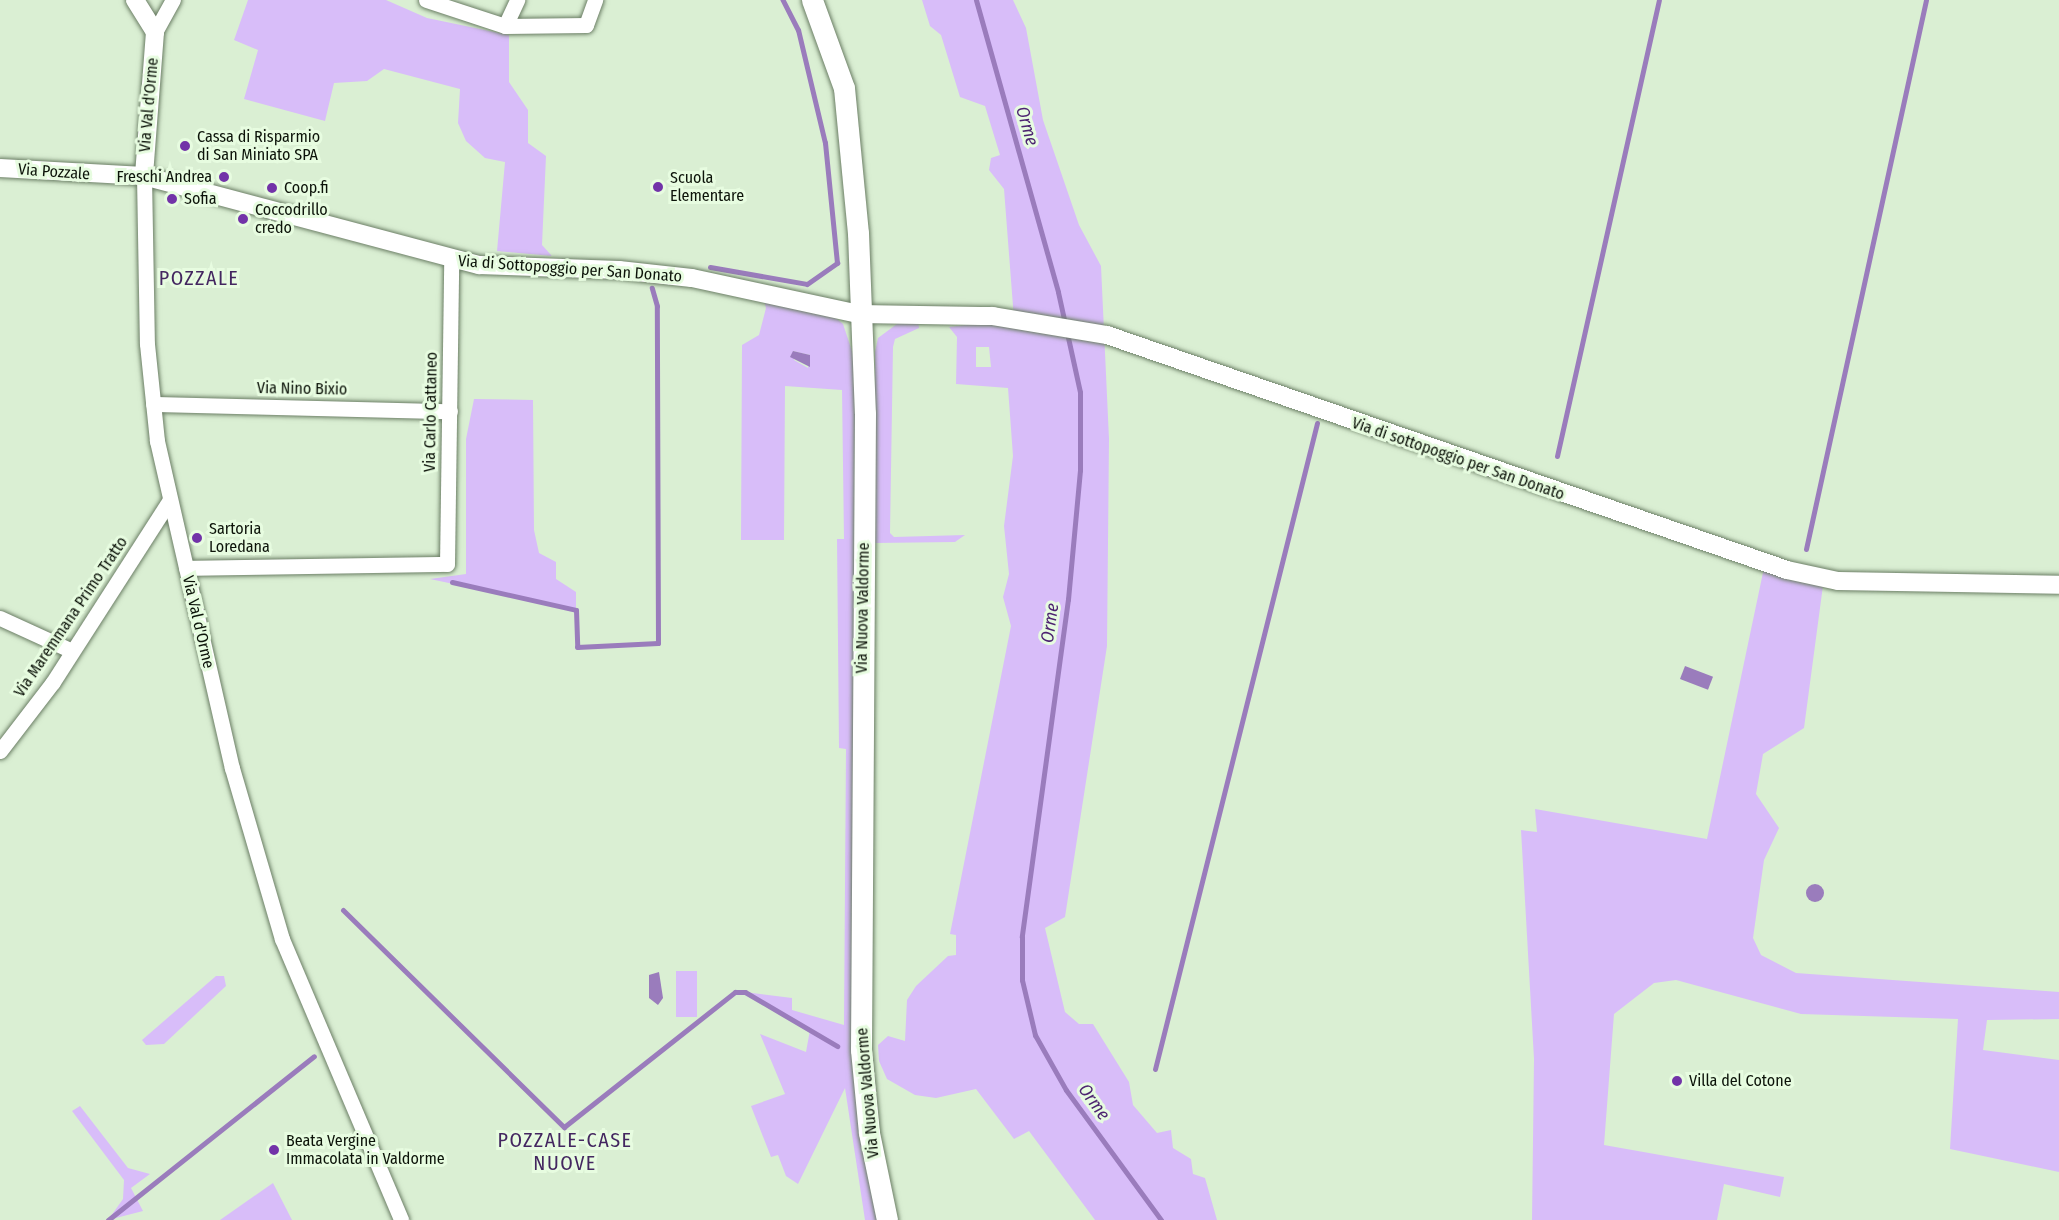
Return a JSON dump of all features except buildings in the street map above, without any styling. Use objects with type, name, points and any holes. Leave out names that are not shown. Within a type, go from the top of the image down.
[{"type":"main road","name":"Via Nuova Valdorme","points":[[812,0],[844,88],[858,233],[865,413],[861,1050],[869,1133],[886,1220]]},
{"type":"street","points":[[135,0],[155,32],[173,0]]},
{"type":"street","points":[[505,26],[517,0]]},
{"type":"street","points":[[429,1],[505,26],[586,25],[595,0]]},
{"type":"street","name":"Via Val d'Orme","points":[[155,32],[144,176],[153,404],[170,500],[232,768],[282,939],[401,1220]]},
{"type":"street","name":"Via Pozzale","points":[[0,168],[144,176]]},
{"type":"street","name":"Via di Sottopoggio per San Donato","points":[[144,176],[451,261],[692,278],[860,314]]},
{"type":"street","name":"Via Carlo Cattaneo","points":[[186,568],[447,564],[451,261]]},
{"type":"street","name":"Via di sottopoggio per San Donato","points":[[860,314],[1028,320],[1107,335],[1787,570],[1838,581],[2059,585]]},
{"type":"street","name":"Via Nino Bixio","points":[[153,404],[450,411]]},
{"type":"street","name":"Via Maremmana Primo Tratto","points":[[0,751],[170,500]]},
{"type":"street","points":[[0,618],[70,650]]},
{"type":"shaded area","points":[[248,0],[386,0],[427,18],[509,35],[509,82],[528,110],[528,143],[546,156],[542,245],[552,256],[497,251],[505,162],[485,158],[466,141],[458,123],[460,89],[384,69],[367,81],[334,83],[325,121],[244,99],[258,50],[234,40]]},
{"type":"shaded area","points":[[922,0],[1013,0],[1026,28],[1043,120],[1079,225],[1101,266],[1109,439],[1107,646],[1065,917],[1045,928],[1065,1012],[1079,1024],[1093,1024],[1129,1082],[1133,1105],[1157,1133],[1171,1130],[1173,1148],[1191,1159],[1193,1174],[1205,1178],[1217,1220],[1095,1220],[1029,1131],[1014,1139],[976,1089],[936,1098],[915,1095],[887,1079],[879,1061],[878,1045],[888,1036],[905,1041],[907,1000],[916,986],[948,956],[956,955],[956,935],[950,934],[1011,626],[1003,597],[1009,574],[1004,526],[1013,456],[1008,388],[956,384],[957,337],[949,327],[1014,319],[1004,189],[989,170],[991,158],[1000,155],[985,106],[960,97],[941,35],[930,26]],"holes":[[[976,347],[989,347],[991,367],[976,367]]]},
{"type":"shaded area","points":[[762,294],[832,315],[843,324],[865,390],[861,1050],[887,1220],[865,1220],[845,1088],[798,1184],[786,1176],[778,1155],[771,1157],[751,1106],[785,1094],[760,1034],[806,1052],[810,1030],[745,992],[792,998],[792,1010],[844,1025],[846,749],[839,748],[837,539],[844,539],[842,390],[785,386],[784,540],[741,540],[742,345],[759,335],[766,308]],"holes":[[[793,351],[810,355],[808,368],[794,360]]]},
{"type":"shaded area","points":[[901,321],[918,321],[919,328],[895,339],[893,347],[890,533],[894,537],[965,535],[955,542],[875,543],[875,352],[878,338]]},
{"type":"shaded area","points":[[793,351],[810,355],[810,367],[790,357]]},
{"type":"shaded area","points":[[474,399],[533,400],[534,530],[539,553],[556,562],[556,579],[576,592],[576,610],[430,579],[466,574],[466,439]]},
{"type":"shaded area","points":[[1765,563],[1824,578],[1804,728],[1763,754],[1756,794],[1779,828],[1764,860],[1753,938],[1761,955],[1796,973],[2059,992],[2059,1019],[1987,1020],[1983,1050],[2059,1060],[2059,1172],[1950,1149],[1958,1019],[1801,1014],[1676,980],[1654,983],[1614,1014],[1604,1145],[1784,1177],[1780,1197],[1724,1184],[1717,1220],[1532,1220],[1534,1059],[1521,830],[1537,832],[1535,809],[1707,839]]},
{"type":"shaded area","points":[[1685,666],[1713,677],[1708,690],[1680,679]]},
{"type":"shaded area","points":[[1811,884],[1819,884],[1824,889],[1822,900],[1811,902],[1806,897],[1806,889]]},
{"type":"shaded area","points":[[676,971],[697,971],[697,1017],[676,1017]]},
{"type":"shaded area","points":[[659,972],[663,998],[658,1005],[649,998],[649,975]]},
{"type":"shaded area","points":[[216,976],[224,976],[226,986],[164,1044],[146,1045],[142,1040]]},
{"type":"shaded area","points":[[80,1106],[128,1168],[150,1174],[131,1188],[143,1211],[108,1220],[123,1199],[124,1180],[72,1111]]},
{"type":"shaded area","points":[[273,1183],[292,1220],[220,1220]]},
{"type":"waterway","points":[[710,267],[807,284],[837,263],[825,143],[798,30],[783,0]]},
{"type":"waterway","name":"Orme","points":[[976,0],[1058,292],[1080,392],[1080,470],[1068,599],[1022,937],[1022,980],[1035,1035],[1066,1090],[1161,1220]]},
{"type":"waterway","points":[[1557,456],[1659,0]]},
{"type":"waterway","points":[[1806,549],[1926,0]]},
{"type":"waterway","points":[[452,582],[576,610],[577,647],[658,643],[657,306],[652,288]]},
{"type":"waterway","points":[[1155,1069],[1317,423]]},
{"type":"waterway","points":[[343,910],[564,1127],[735,992],[745,992],[837,1046]]},
{"type":"waterway","points":[[108,1220],[314,1056]]},
{"type":"place","name":"Cassa di Risparmio di San Miniato SPA","points":[[185,146]]},
{"type":"place","name":"Freschi Andrea","points":[[224,177]]},
{"type":"place","name":"Scuola Elementare","points":[[658,187]]},
{"type":"place","name":"Coop.fi","points":[[272,188]]},
{"type":"place","name":"Sofia","points":[[172,199]]},
{"type":"place","name":"Coccodrillo credo","points":[[243,219]]},
{"type":"place","name":"Sartoria Loredana","points":[[197,538]]},
{"type":"place","name":"Villa del Cotone","points":[[1677,1081]]},
{"type":"place","name":"Beata Vergine Immacolata in Valdorme","points":[[274,1150]]},
{"type":"district","name":"POZZALE","points":[[199,278]]},
{"type":"district","name":"POZZALE-CASE NUOVE","points":[[565,1152]]}]
